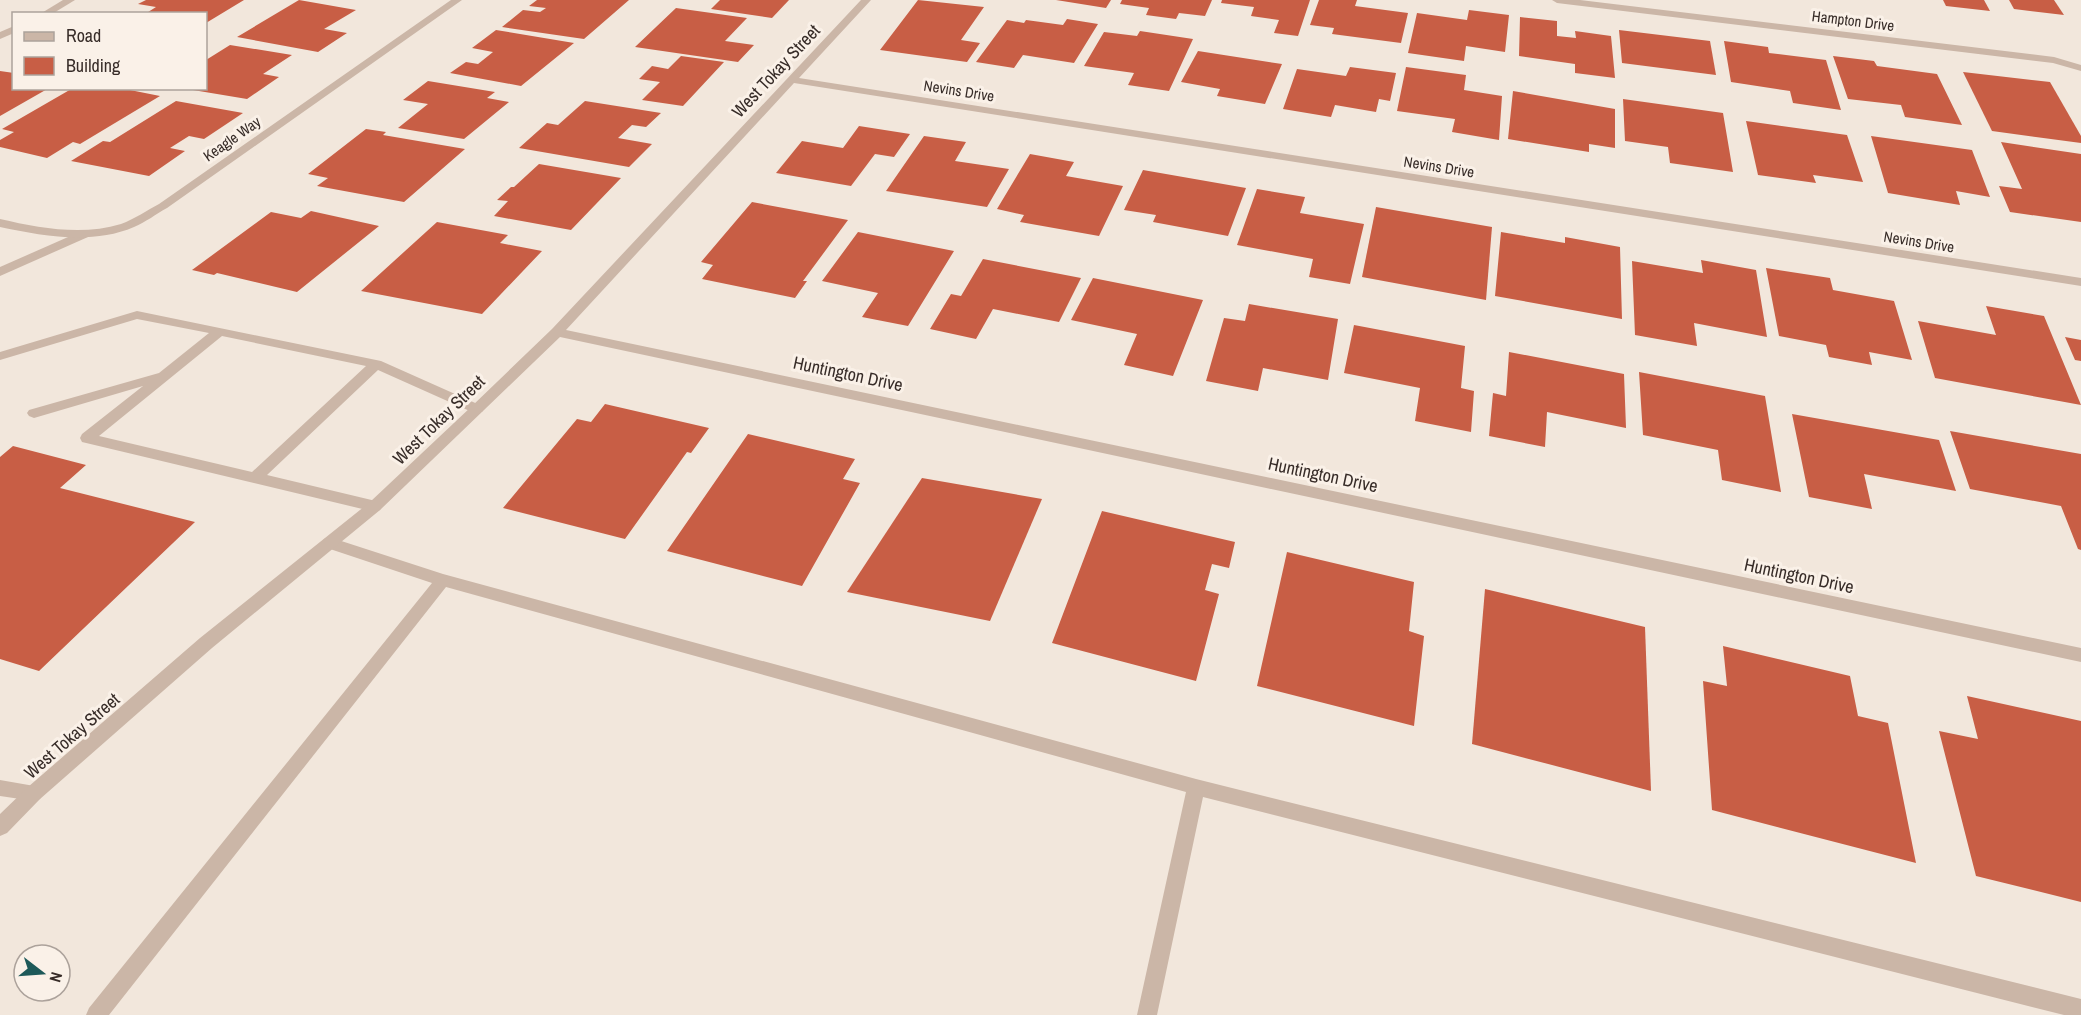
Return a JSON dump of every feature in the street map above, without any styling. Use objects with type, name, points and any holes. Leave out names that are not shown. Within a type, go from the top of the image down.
[{"type":"street","points":[[48,12],[70,0]]},
{"type":"street","name":"Keagle Way","points":[[0,223],[43,233],[84,234],[127,225],[163,206],[457,0]]},
{"type":"street","name":"West Tokay Street","points":[[0,827],[34,793],[206,643],[375,506],[477,409],[557,332],[866,0]]},
{"type":"street","name":"Hampton Drive","points":[[1557,0],[2042,58],[2077,66]]},
{"type":"street","name":"Nevins Drive","points":[[792,80],[2081,282]]},
{"type":"street","points":[[0,272],[84,234]]},
{"type":"street","points":[[0,356],[136,315],[376,364],[477,409]]},
{"type":"street","points":[[220,331],[87,438],[375,506]]},
{"type":"street","name":"Huntington Drive","points":[[557,332],[2081,655]]},
{"type":"street","points":[[255,478],[376,364]]},
{"type":"street","points":[[34,413],[166,374]]},
{"type":"street","points":[[329,543],[442,580],[1196,788],[2081,1009]]},
{"type":"street","points":[[96,1015],[442,580]]},
{"type":"street","points":[[0,788],[34,793]]},
{"type":"street","points":[[1147,1015],[1196,788]]},
{"type":"building","points":[[146,0],[244,0],[207,22],[207,12],[148,12],[156,7],[138,4]]},
{"type":"building","points":[[299,0],[356,10],[324,29],[347,33],[318,52],[237,37]]},
{"type":"building","points":[[537,0],[629,0],[584,39],[502,27],[523,10],[540,12],[546,8],[529,6]]},
{"type":"building","points":[[720,0],[789,0],[772,18],[711,9]]},
{"type":"building","points":[[918,0],[984,7],[961,40],[980,43],[967,62],[880,50]]},
{"type":"building","points":[[1056,0],[1111,0],[1106,8]]},
{"type":"building","points":[[1122,0],[1212,0],[1205,16],[1179,13],[1176,19],[1146,15],[1149,8],[1120,4]]},
{"type":"building","points":[[1222,0],[1310,0],[1298,36],[1274,33],[1279,20],[1251,16],[1254,7],[1221,3]]},
{"type":"building","points":[[1319,0],[1357,0],[1355,6],[1408,13],[1401,43],[1332,34],[1334,28],[1310,25]]},
{"type":"building","points":[[1943,0],[1984,0],[1990,11],[1946,6]]},
{"type":"building","points":[[2009,0],[2054,0],[2064,15],[2014,9]]},
{"type":"building","points":[[676,8],[747,18],[725,41],[754,45],[738,62],[635,47]]},
{"type":"building","points":[[1469,10],[1509,15],[1505,52],[1466,46],[1464,61],[1408,53],[1417,13],[1467,20]]},
{"type":"building","points":[[1520,17],[1557,21],[1557,36],[1576,38],[1575,31],[1611,36],[1615,78],[1575,73],[1575,64],[1519,56]]},
{"type":"building","points":[[1067,19],[1098,24],[1074,63],[1023,55],[1014,68],[976,62],[1007,20],[1063,25]]},
{"type":"building","points":[[496,30],[574,43],[521,86],[450,73],[466,62],[478,64],[493,52],[472,48]]},
{"type":"building","points":[[1619,30],[1710,41],[1716,75],[1622,63]]},
{"type":"building","points":[[1140,31],[1193,39],[1169,91],[1128,85],[1134,73],[1084,66],[1104,32],[1137,36]]},
{"type":"building","points":[[1724,41],[1768,47],[1769,53],[1826,60],[1841,110],[1793,103],[1790,91],[1731,82]]},
{"type":"building","points":[[230,45],[292,55],[263,74],[279,77],[247,99],[193,90],[207,90],[207,59]]},
{"type":"building","points":[[1198,51],[1282,64],[1265,104],[1217,96],[1220,89],[1181,82]]},
{"type":"building","points":[[681,56],[724,62],[683,106],[642,100],[660,82],[639,79],[652,66],[668,69]]},
{"type":"building","points":[[1833,56],[1874,61],[1877,66],[1937,74],[1962,125],[1905,117],[1901,105],[1848,99]]},
{"type":"building","points":[[1350,67],[1396,73],[1390,101],[1379,99],[1376,112],[1335,105],[1331,117],[1283,109],[1297,69],[1346,76]]},
{"type":"building","points":[[1406,67],[1466,75],[1464,90],[1502,96],[1499,140],[1452,132],[1455,119],[1397,111]]},
{"type":"building","points":[[0,71],[12,73],[12,90],[46,90],[0,116]]},
{"type":"building","points":[[1963,72],[2050,82],[2081,136],[2081,143],[1992,131]]},
{"type":"building","points":[[428,81],[495,92],[487,98],[509,102],[464,139],[398,128],[428,104],[403,100]]},
{"type":"building","points":[[70,90],[130,90],[160,96],[80,144],[73,142],[47,158],[0,147],[0,140],[14,132],[2,129]]},
{"type":"building","points":[[1513,91],[1615,109],[1615,148],[1589,144],[1589,152],[1508,139]]},
{"type":"building","points":[[1623,99],[1723,113],[1733,172],[1670,163],[1668,147],[1625,141]]},
{"type":"building","points":[[176,101],[243,113],[204,139],[189,136],[170,148],[185,151],[149,176],[71,161],[103,141],[110,142]]},
{"type":"building","points":[[585,101],[661,113],[646,127],[632,125],[618,138],[652,144],[629,167],[519,148],[547,123],[558,125]]},
{"type":"building","points":[[1746,121],[1847,135],[1863,182],[1813,175],[1816,183],[1758,175]]},
{"type":"building","points":[[859,126],[910,134],[894,157],[875,154],[851,186],[776,173],[802,141],[843,148]]},
{"type":"building","points":[[366,129],[386,132],[383,135],[465,149],[404,202],[317,186],[328,178],[308,174]]},
{"type":"building","points":[[924,136],[966,142],[955,161],[1009,169],[987,207],[886,191]]},
{"type":"building","points":[[1871,136],[1972,150],[1990,197],[1956,191],[1960,205],[1888,193]]},
{"type":"building","points":[[2001,142],[2081,154],[2081,222],[2010,212],[1999,186],[2022,189]]},
{"type":"building","points":[[1030,154],[1074,162],[1066,176],[1123,186],[1099,236],[1020,222],[1024,215],[997,209]]},
{"type":"building","points":[[539,164],[621,178],[571,230],[494,216],[508,201],[497,200]]},
{"type":"building","points":[[1143,170],[1246,188],[1228,236],[1153,222],[1156,215],[1124,210]]},
{"type":"building","points":[[1257,189],[1305,197],[1300,213],[1364,224],[1350,284],[1309,277],[1313,259],[1237,245]]},
{"type":"building","points":[[752,202],[848,220],[803,281],[807,281],[795,298],[702,279],[713,265],[701,262]]},
{"type":"building","points":[[1376,207],[1492,227],[1486,300],[1362,277]]},
{"type":"building","points":[[311,211],[379,226],[297,292],[217,273],[214,275],[192,270],[271,212],[301,218]]},
{"type":"building","points":[[437,222],[508,235],[500,243],[542,251],[482,314],[361,291]]},
{"type":"building","points":[[858,232],[954,251],[908,326],[862,317],[878,293],[822,281]]},
{"type":"building","points":[[1501,232],[1565,243],[1565,237],[1620,247],[1622,319],[1495,296]]},
{"type":"building","points":[[983,259],[1081,278],[1059,322],[993,309],[976,339],[930,329],[951,294],[961,296]]},
{"type":"building","points":[[1701,260],[1756,270],[1767,337],[1694,323],[1697,346],[1635,335],[1632,261],[1703,273]]},
{"type":"building","points":[[1766,268],[1830,278],[1833,290],[1894,301],[1912,360],[1869,352],[1872,365],[1829,357],[1826,345],[1779,336]]},
{"type":"building","points":[[1093,278],[1203,300],[1173,376],[1124,365],[1137,334],[1071,320]]},
{"type":"building","points":[[1249,304],[1338,319],[1328,380],[1263,368],[1258,391],[1206,381],[1224,318],[1245,321]]},
{"type":"building","points":[[1986,306],[2044,316],[2081,405],[1935,378],[1918,321],[1996,335]]},
{"type":"building","points":[[1354,325],[1465,346],[1461,388],[1474,391],[1471,432],[1415,421],[1420,388],[1344,373]]},
{"type":"building","points":[[2065,337],[2081,340],[2081,361],[2075,360]]},
{"type":"building","points":[[1509,352],[1624,374],[1626,428],[1547,412],[1545,447],[1489,436],[1493,393],[1506,396]]},
{"type":"building","points":[[1639,372],[1765,396],[1781,492],[1722,480],[1718,450],[1643,435]]},
{"type":"building","points":[[605,404],[709,428],[691,453],[687,452],[625,539],[503,508],[577,419],[591,422]]},
{"type":"building","points":[[1792,414],[1939,440],[1956,491],[1864,474],[1872,509],[1809,497]]},
{"type":"building","points":[[1950,431],[2081,454],[2081,550],[2078,549],[2061,506],[1970,489]]},
{"type":"building","points":[[748,434],[855,459],[843,479],[860,483],[802,586],[667,551]]},
{"type":"building","points":[[13,446],[86,465],[60,488],[195,522],[39,671],[0,659],[0,457]]},
{"type":"building","points":[[922,478],[1042,499],[990,621],[847,592]]},
{"type":"building","points":[[1102,511],[1235,542],[1229,568],[1212,564],[1205,590],[1219,594],[1196,681],[1052,643]]},
{"type":"building","points":[[1287,552],[1414,582],[1409,631],[1424,636],[1414,726],[1257,686]]},
{"type":"building","points":[[1485,589],[1645,627],[1651,791],[1472,744]]},
{"type":"building","points":[[1723,646],[1850,676],[1858,716],[1888,723],[1916,863],[1712,810],[1703,681],[1727,686]]},
{"type":"building","points":[[1967,696],[2081,721],[2081,902],[1976,876],[1939,731],[1978,739]]}]
